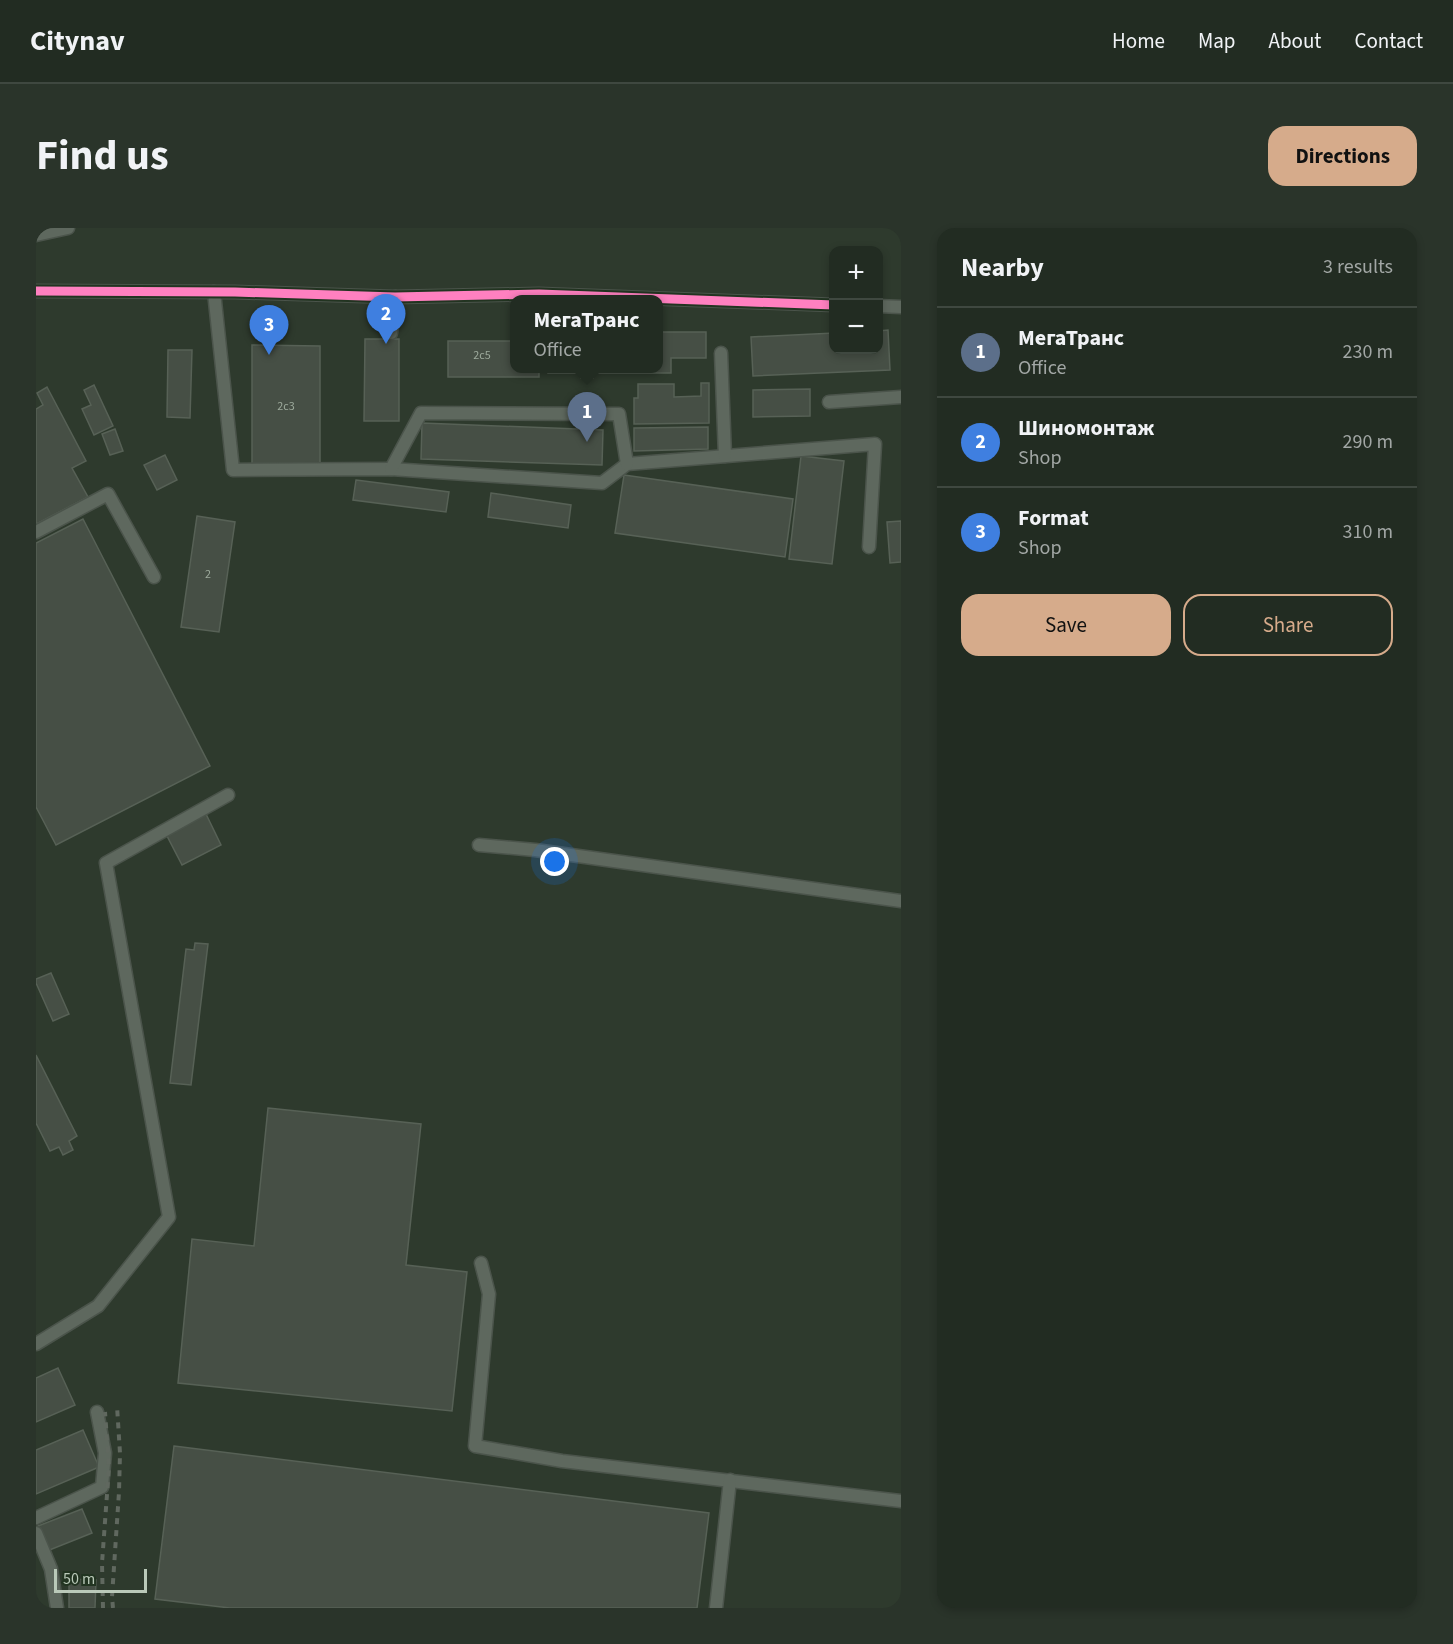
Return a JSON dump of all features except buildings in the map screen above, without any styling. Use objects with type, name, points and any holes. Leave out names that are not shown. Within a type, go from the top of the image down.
[{"type":"street","points":[[36,235],[68,228]]},
{"type":"street","points":[[36,291],[214,292],[394,297],[566,295]]},
{"type":"street","points":[[214,292],[233,470],[391,469],[602,483],[627,464],[875,444],[869,547]]},
{"type":"street","points":[[392,333],[394,297]]},
{"type":"street","points":[[663,299],[829,305]]},
{"type":"street","points":[[883,306],[901,307]]},
{"type":"street","points":[[721,353],[725,456]]},
{"type":"street","points":[[829,402],[901,397]]},
{"type":"street","points":[[391,469],[421,413],[619,414],[627,464]]},
{"type":"street","points":[[36,531],[108,494],[154,577]]},
{"type":"street","points":[[36,1344],[98,1306],[170,1217],[106,863],[228,795]]},
{"type":"street","points":[[479,845],[535,850],[901,901]]},
{"type":"street","points":[[481,1263],[489,1293],[475,1446],[562,1461],[901,1501]]},
{"type":"street","points":[[36,1518],[102,1488],[105,1453],[97,1412]]},
{"type":"street","points":[[716,1608],[730,1480]]},
{"type":"street","points":[[36,1533],[51,1569],[57,1608]]},
{"type":"railway","points":[[113,1608],[120,1453],[117,1406]]},
{"type":"railway","points":[[103,1608],[102,1563],[109,1467],[105,1412]]},
{"type":"cycle path","points":[[36,291],[235,292],[395,297],[566,295]]},
{"type":"cycle path","points":[[663,299],[829,305]]},
{"type":"place","name":"Шиномонтаж","points":[[386,344]]},
{"type":"place","name":"Format","points":[[269,355]]},
{"type":"place","name":"МегаТранс","points":[[587,442]]}]
